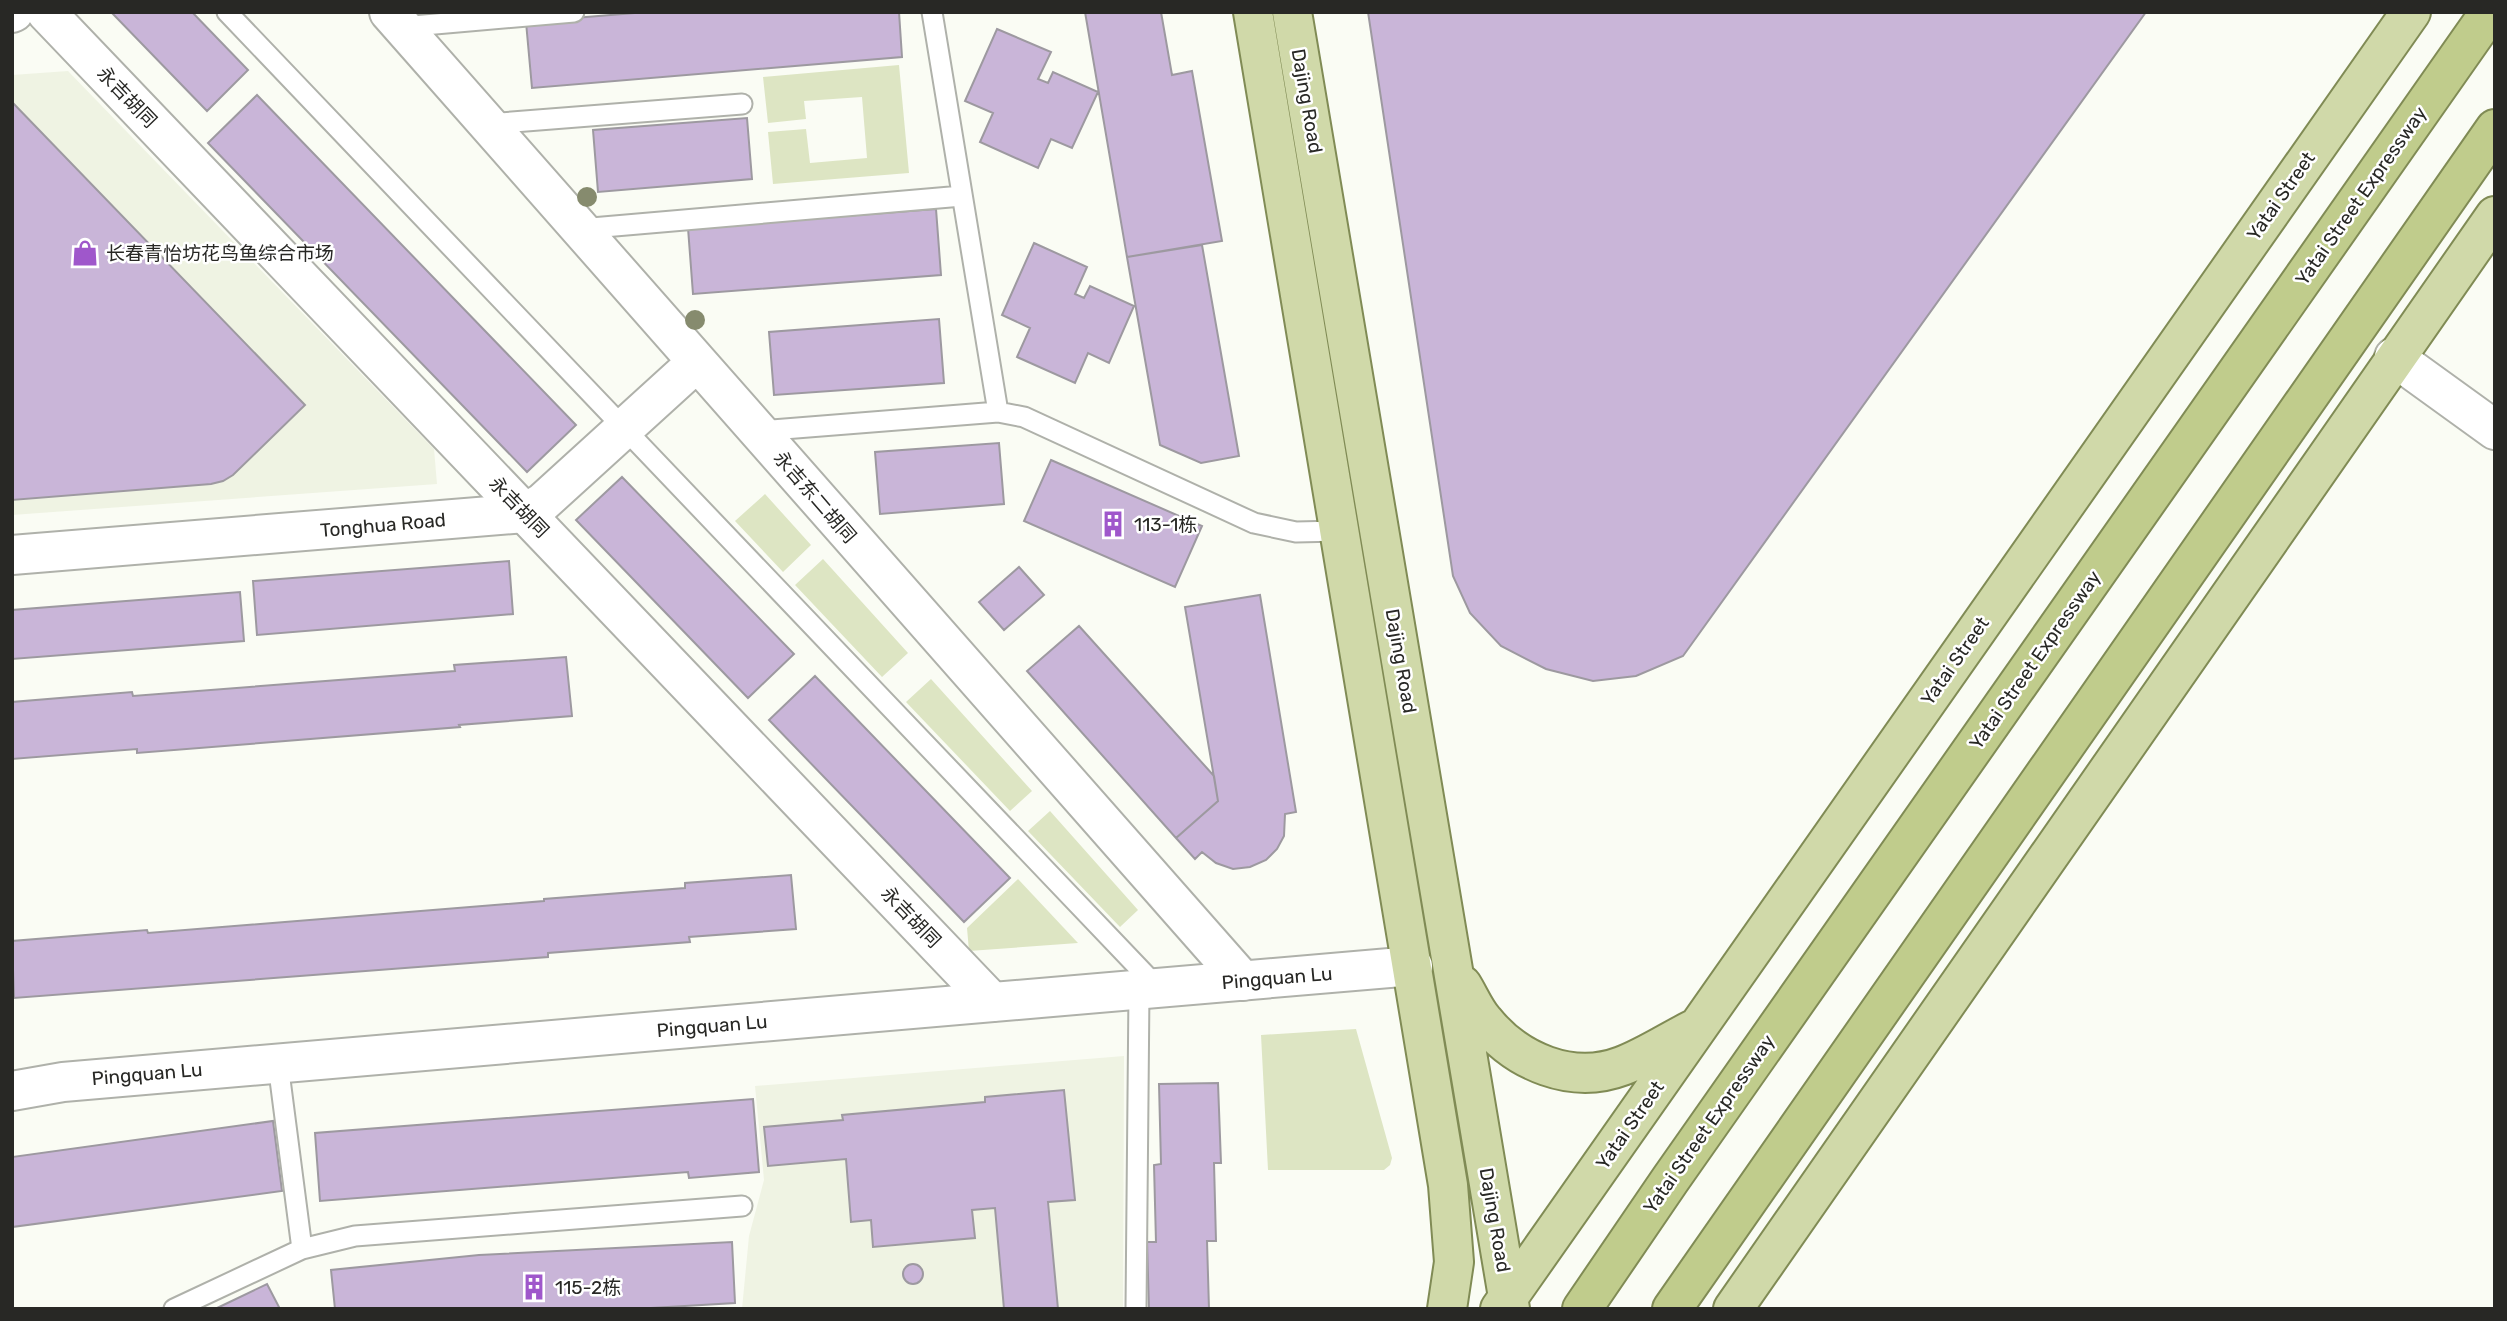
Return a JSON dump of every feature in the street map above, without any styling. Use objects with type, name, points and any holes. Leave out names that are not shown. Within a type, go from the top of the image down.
[{"type":"highway","name":"Yatai Street Expressway","points":[[1581,1309],[2490,12]]},
{"type":"highway","points":[[1672,1309],[2495,130]]},
{"type":"main road","name":"Dajing Road","points":[[1253,12],[1448,1185],[1454,1262],[1447,1309]]},
{"type":"main road","name":"Dajing Road","points":[[1292,12],[1453,970],[1506,1305]]},
{"type":"main road","name":"Yatai Street","points":[[1506,1305],[2411,12]]},
{"type":"main road","points":[[1733,1309],[2394,357],[2495,216]]},
{"type":"main road","points":[[1453,970],[1484,1021],[1517,1052],[1550,1068],[1589,1075],[1622,1066],[1699,1027]]},
{"type":"street","name":"永吉胡同","points":[[46,12],[992,1002]]},
{"type":"street","name":"永吉东二胡同","points":[[395,20],[1243,981]]},
{"type":"street","points":[[2394,357],[2495,430]]},
{"type":"street","points":[[525,513],[542,503],[697,362]]},
{"type":"street","name":"Tonghua Road","points":[[12,555],[525,513]]},
{"type":"street","name":"Pingquan Lu","points":[[12,1091],[63,1082],[1413,966]]},
{"type":"lane","points":[[227,12],[624,428],[1148,989],[1136,1309]]},
{"type":"lane","points":[[395,20],[574,12]]},
{"type":"lane","points":[[932,12],[998,411]]},
{"type":"lane","points":[[487,124],[742,104]]},
{"type":"lane","points":[[580,229],[962,196]]},
{"type":"lane","points":[[757,431],[998,411],[1024,417],[1254,523],[1296,532],[1339,531]]},
{"type":"lane","points":[[278,1063],[302,1249]]},
{"type":"lane","points":[[174,1309],[302,1249],[355,1236],[741,1206]]},
{"type":"shaded area","points":[[68,71],[434,449],[437,484],[12,515],[12,75]]},
{"type":"shaded area","points":[[1124,1056],[1123,1309],[742,1309],[749,1236],[764,1180],[755,1086]]},
{"type":"green space","points":[[899,65],[909,173],[773,184],[768,132],[806,129],[810,163],[867,158],[862,97],[804,101],[806,119],[768,123],[763,77]]},
{"type":"green space","points":[[765,494],[811,545],[783,572],[735,521]]},
{"type":"green space","points":[[823,559],[908,653],[882,677],[795,585]]},
{"type":"green space","points":[[931,679],[1032,791],[1010,811],[906,702]]},
{"type":"green space","points":[[1050,811],[1138,910],[1120,927],[1028,831]]},
{"type":"green space","points":[[1018,879],[1078,943],[969,951],[967,928]]},
{"type":"green space","points":[[1356,1029],[1392,1158],[1390,1165],[1384,1170],[1268,1170],[1261,1035]]},
{"type":"building","points":[[111,12],[192,12],[248,70],[207,111]]},
{"type":"building","points":[[647,12],[899,12],[902,57],[532,88],[526,22]]},
{"type":"building","points":[[1085,12],[1161,12],[1172,75],[1192,71],[1222,241],[1127,257]]},
{"type":"building","points":[[1368,12],[2146,12],[1683,656],[1636,676],[1593,681],[1546,669],[1501,646],[1470,613],[1453,576]]},
{"type":"building","points":[[997,29],[1051,52],[1038,79],[1048,83],[1053,72],[1098,92],[1072,148],[1051,139],[1038,168],[980,142],[993,113],[965,101]]},
{"type":"building","points":[[257,95],[576,425],[527,472],[208,143]]},
{"type":"building","name":"长春青怡坊花鸟鱼综合市场","points":[[12,102],[305,405],[233,475],[223,481],[12,500]]},
{"type":"building","points":[[747,118],[752,179],[598,192],[593,130]]},
{"type":"building","points":[[936,209],[941,275],[693,294],[688,228]]},
{"type":"building","points":[[1034,243],[1087,267],[1075,294],[1084,298],[1090,286],[1134,306],[1109,363],[1088,353],[1075,383],[1017,357],[1030,328],[1002,315]]},
{"type":"building","points":[[1202,245],[1239,456],[1201,463],[1160,445],[1127,257]]},
{"type":"building","points":[[939,319],[944,383],[774,395],[769,332]]},
{"type":"building","points":[[999,443],[1004,504],[880,514],[875,452]]},
{"type":"building","name":"113-1栋","points":[[1051,460],[1202,526],[1175,587],[1024,521]]},
{"type":"building","points":[[622,477],[794,654],[748,698],[576,520]]},
{"type":"building","points":[[509,561],[513,614],[257,635],[253,581]]},
{"type":"building","points":[[1019,567],[1044,595],[1004,630],[979,602]]},
{"type":"building","points":[[240,592],[244,641],[12,659],[12,610]]},
{"type":"building","points":[[1260,595],[1296,812],[1285,814],[1284,836],[1277,849],[1266,860],[1250,867],[1233,869],[1216,863],[1202,852],[1195,859],[1176,838],[1218,801],[1185,607]]},
{"type":"building","points":[[1079,626],[1214,776],[1218,801],[1176,838],[1027,671]]},
{"type":"building","points":[[566,657],[572,716],[137,753],[137,749],[12,759],[12,702],[132,692],[133,696],[455,671],[454,665]]},
{"type":"building","points":[[815,676],[1010,878],[964,922],[769,720]]},
{"type":"building","points":[[791,875],[796,929],[689,937],[690,942],[548,953],[548,957],[14,998],[12,941],[147,930],[148,933],[544,901],[685,888],[685,883]]},
{"type":"building","points":[[1218,1083],[1221,1163],[1214,1163],[1216,1241],[1207,1241],[1209,1309],[1149,1309],[1147,1242],[1156,1242],[1154,1165],[1161,1164],[1159,1084]]},
{"type":"building","points":[[1064,1090],[1075,1200],[1048,1202],[1058,1309],[1004,1309],[995,1208],[972,1210],[975,1238],[873,1247],[871,1220],[851,1222],[846,1159],[768,1166],[764,1127],[843,1120],[842,1115],[985,1102],[985,1097]]},
{"type":"building","points":[[753,1099],[759,1172],[689,1178],[688,1172],[320,1201],[315,1133]]},
{"type":"building","points":[[273,1121],[282,1191],[12,1227],[12,1157]]},
{"type":"building","name":"115-2栋","points":[[732,1242],[735,1303],[634,1309],[335,1309],[331,1270],[479,1255]]},
{"type":"building","points":[[913,1264],[920,1267],[923,1274],[920,1281],[913,1284],[906,1281],[903,1274],[906,1267]]},
{"type":"building","points":[[267,1284],[280,1309],[215,1309]]},
{"type":"place","name":"长春青怡坊花鸟鱼综合市场","points":[[85,253]]},
{"type":"place","name":"113-1栋","points":[[1113,524]]},
{"type":"place","name":"115-2栋","points":[[534,1287]]}]
